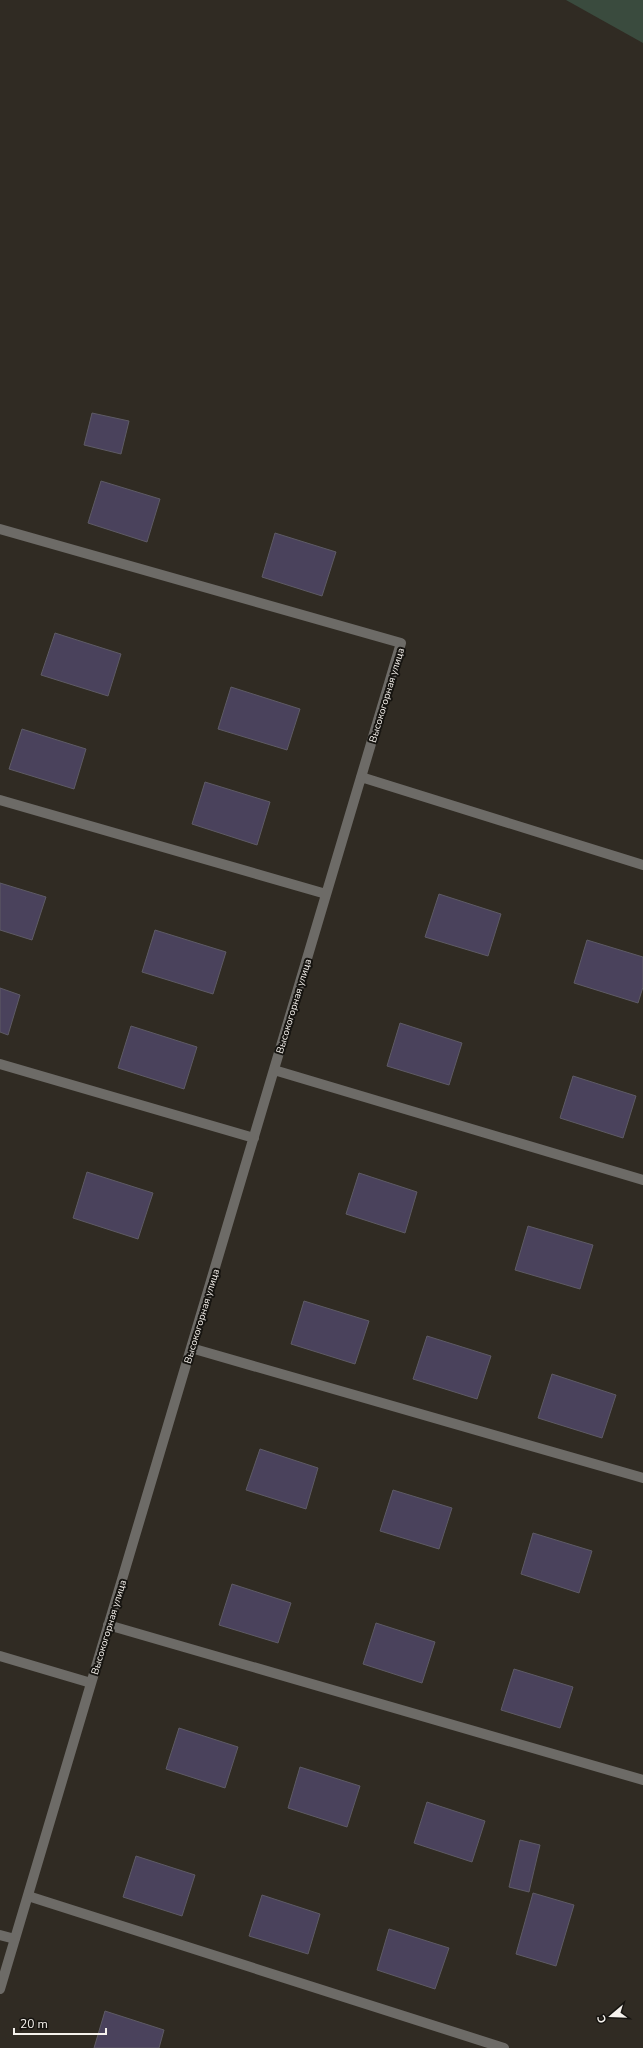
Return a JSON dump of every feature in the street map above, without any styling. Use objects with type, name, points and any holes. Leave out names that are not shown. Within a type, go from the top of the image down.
[{"type":"street","name":"Высокогорная улица","points":[[0,529],[401,643],[0,1989]]},
{"type":"street","points":[[361,777],[643,865]]},
{"type":"street","points":[[0,800],[326,894]]},
{"type":"street","points":[[0,1064],[254,1138]]},
{"type":"street","points":[[274,1070],[643,1180]]},
{"type":"street","points":[[191,1348],[643,1478]]},
{"type":"street","points":[[108,1625],[643,1780]]},
{"type":"street","points":[[0,1656],[91,1683]]},
{"type":"street","points":[[28,1896],[504,2048]]},
{"type":"street","points":[[0,1935],[15,1939]]},
{"type":"green space","points":[[566,0],[643,0],[643,43]]},
{"type":"building","points":[[92,413],[129,421],[121,454],[84,445]]},
{"type":"building","points":[[101,481],[160,499],[147,542],[88,523]]},
{"type":"building","points":[[275,533],[336,552],[322,596],[262,577]]},
{"type":"building","points":[[55,633],[121,654],[108,696],[41,675]]},
{"type":"building","points":[[231,687],[300,709],[287,750],[218,729]]},
{"type":"building","points":[[22,729],[86,749],[74,789],[9,769]]},
{"type":"building","points":[[205,782],[270,802],[257,845],[192,824]]},
{"type":"building","points":[[0,883],[46,897],[32,940],[0,930]]},
{"type":"building","points":[[439,894],[501,914],[488,956],[425,937]]},
{"type":"building","points":[[155,930],[226,952],[213,994],[142,972]]},
{"type":"building","points":[[587,940],[643,957],[643,987],[638,1003],[574,983]]},
{"type":"building","points":[[0,988],[20,995],[8,1035],[0,1032]]},
{"type":"building","points":[[400,1023],[462,1043],[449,1085],[387,1066]]},
{"type":"building","points":[[131,1026],[197,1047],[184,1089],[118,1068]]},
{"type":"building","points":[[573,1076],[636,1096],[623,1138],[560,1118]]},
{"type":"building","points":[[87,1172],[153,1193],[138,1239],[73,1218]]},
{"type":"building","points":[[359,1173],[417,1192],[405,1233],[346,1214]]},
{"type":"building","points":[[528,1226],[593,1245],[580,1289],[515,1270]]},
{"type":"building","points":[[304,1301],[369,1321],[355,1364],[291,1344]]},
{"type":"building","points":[[427,1336],[491,1356],[477,1399],[413,1379]]},
{"type":"building","points":[[552,1374],[616,1395],[602,1438],[538,1418]]},
{"type":"building","points":[[260,1449],[318,1468],[306,1509],[246,1490]]},
{"type":"building","points":[[393,1490],[452,1508],[439,1549],[380,1531]]},
{"type":"building","points":[[533,1533],[592,1551],[579,1593],[521,1574]]},
{"type":"building","points":[[232,1584],[291,1603],[278,1643],[219,1625]]},
{"type":"building","points":[[376,1623],[435,1642],[422,1683],[363,1664]]},
{"type":"building","points":[[514,1669],[573,1687],[560,1728],[501,1710]]},
{"type":"building","points":[[179,1728],[238,1747],[225,1788],[166,1769]]},
{"type":"building","points":[[300,1767],[360,1786],[347,1827],[288,1808]]},
{"type":"building","points":[[427,1802],[485,1821],[472,1862],[414,1843]]},
{"type":"building","points":[[520,1840],[540,1845],[529,1892],[509,1887]]},
{"type":"building","points":[[136,1856],[195,1875],[182,1916],[123,1897]]},
{"type":"building","points":[[533,1893],[574,1905],[556,1966],[516,1954]]},
{"type":"building","points":[[262,1895],[320,1914],[308,1954],[249,1936]]},
{"type":"building","points":[[389,1929],[449,1948],[435,1989],[377,1970]]},
{"type":"building","points":[[105,2011],[164,2030],[159,2048],[94,2048]]}]
